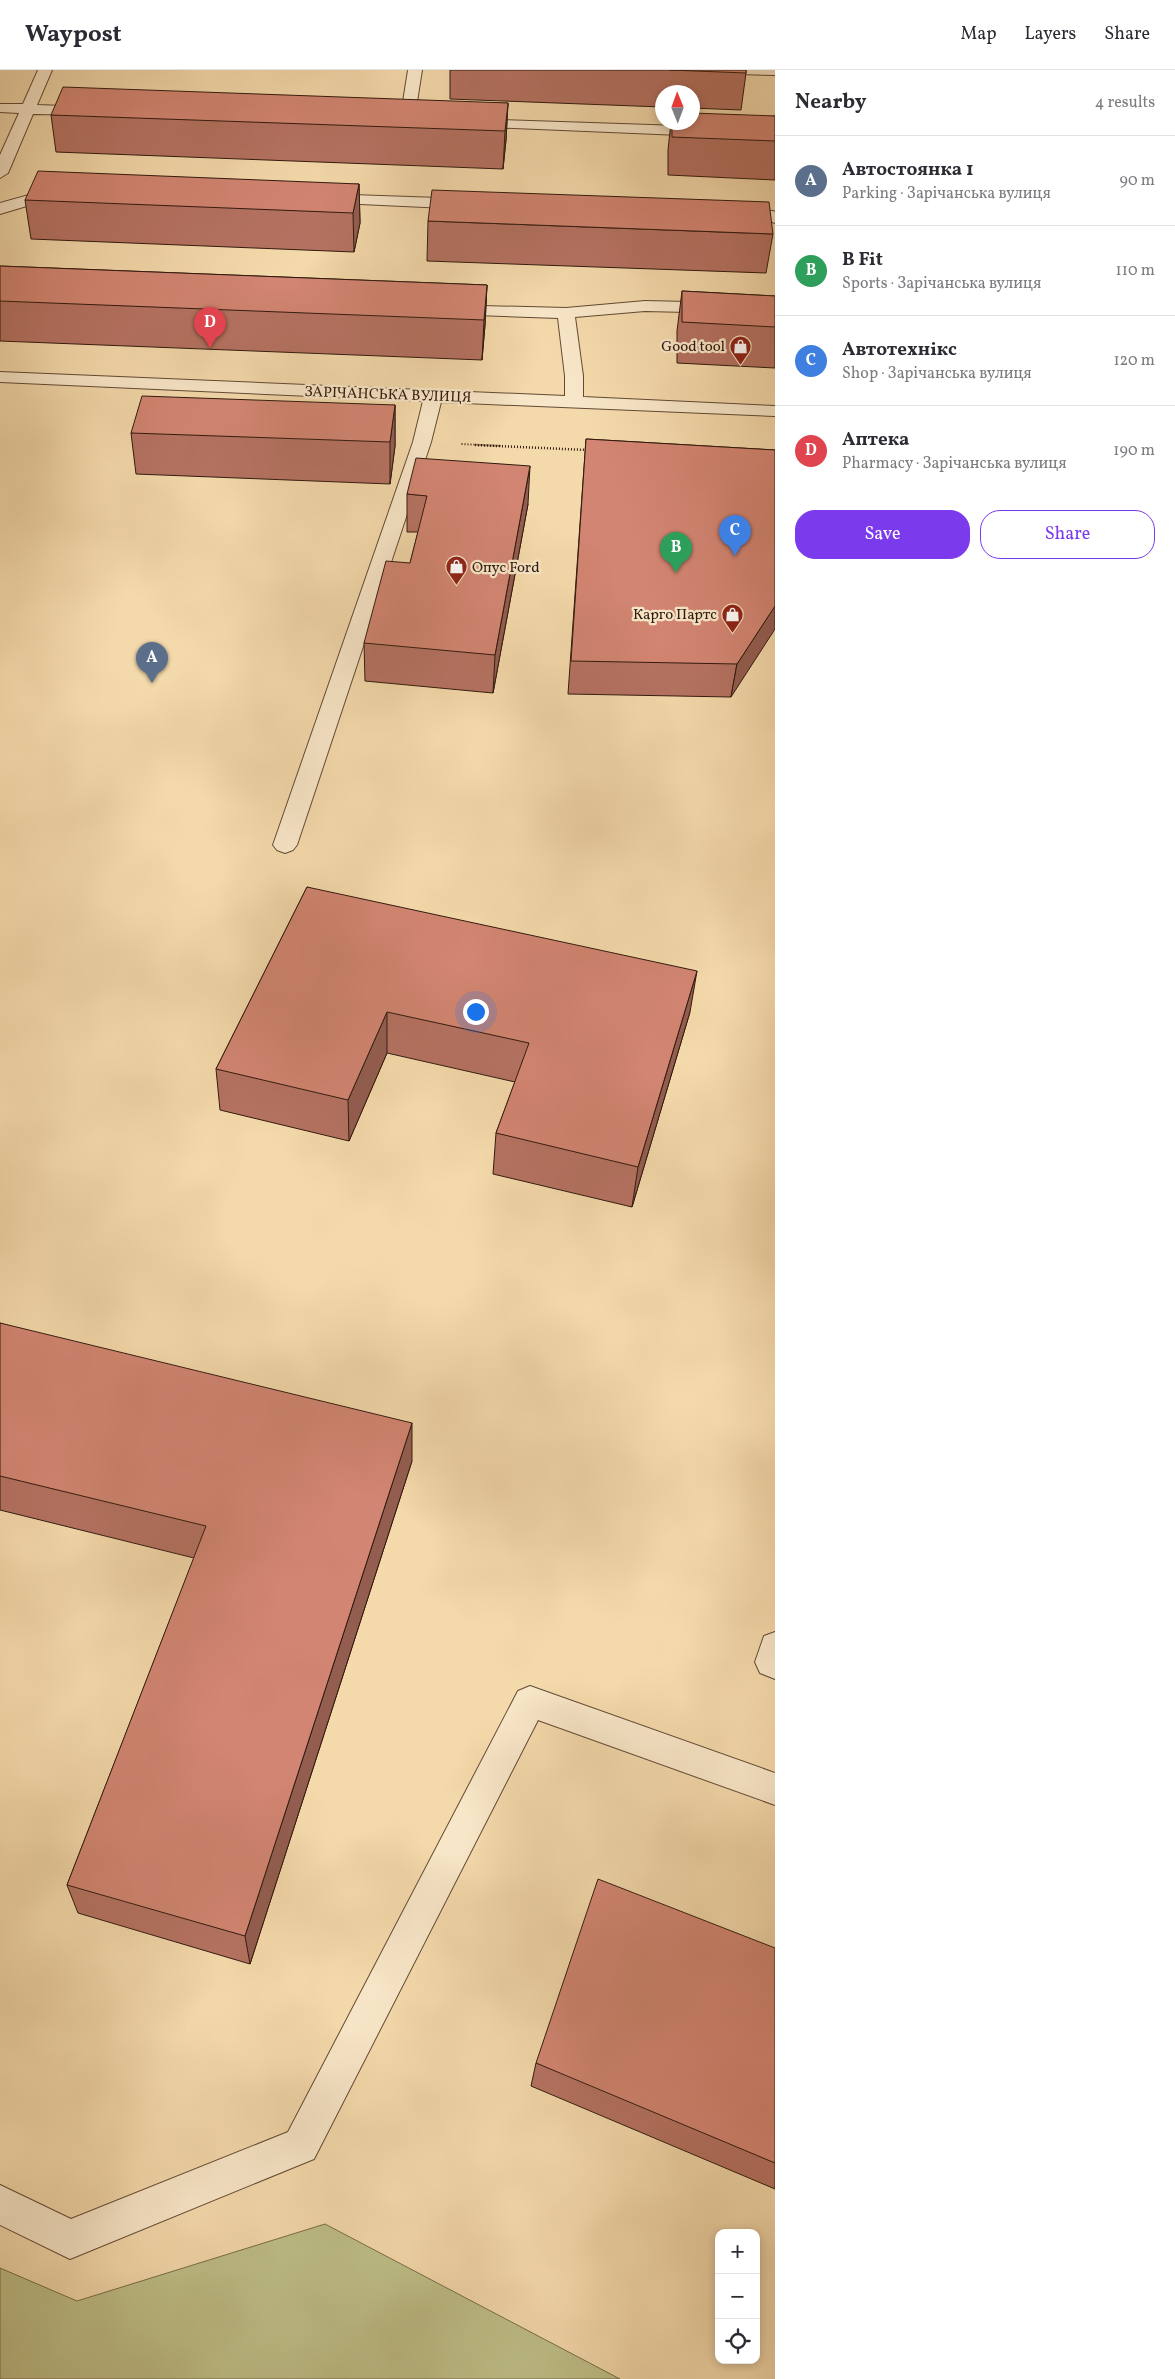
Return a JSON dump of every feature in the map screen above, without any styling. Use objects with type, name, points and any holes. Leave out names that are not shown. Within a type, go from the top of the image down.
[{"type":"street","points":[[0,173],[26,109],[45,70]]},
{"type":"street","points":[[407,121],[415,70]]},
{"type":"street","points":[[737,70],[773,75]]},
{"type":"street","points":[[0,108],[104,111]]},
{"type":"street","points":[[387,120],[427,122]]},
{"type":"street","points":[[457,123],[775,134]]},
{"type":"street","points":[[0,209],[21,201],[59,191],[78,189]]},
{"type":"street","points":[[304,198],[483,204]]},
{"type":"street","points":[[720,212],[767,214],[775,218]]},
{"type":"street","points":[[428,308],[566,313],[645,306],[775,309]]},
{"type":"street","points":[[566,313],[574,376],[574,402]]},
{"type":"street","name":"ЗАРІЧАНСЬКА ВУЛИЦЯ","points":[[0,378],[775,411]]},
{"type":"street","points":[[285,845],[422,442],[433,396]]},
{"type":"street","points":[[775,1647],[771,1662],[775,1664]]},
{"type":"street","points":[[0,2204],[70,2239],[301,2146],[530,1702],[775,1789]]},
{"type":"path","points":[[422,442],[596,451]]},
{"type":"green space","points":[[325,2224],[620,2379],[0,2379],[0,2268],[77,2301]]},
{"type":"building","points":[[670,70],[746,70],[746,73]]},
{"type":"building","points":[[63,87],[508,103],[505,131],[51,115]]},
{"type":"building","points":[[700,113],[775,116],[775,141],[672,137],[672,130],[700,130]]},
{"type":"building","points":[[38,171],[359,184],[353,213],[25,200]]},
{"type":"building","points":[[432,190],[769,202],[773,234],[428,221]]},
{"type":"building","points":[[0,266],[487,285],[484,320],[0,301]]},
{"type":"building","points":[[682,291],[775,296],[775,327],[682,322]]},
{"type":"building","points":[[142,396],[395,405],[390,442],[131,433]]},
{"type":"building","points":[[586,439],[775,450],[775,606],[737,664],[571,661]]},
{"type":"building","points":[[416,458],[530,466],[495,655],[364,643],[386,561],[410,563],[427,496],[407,494]]},
{"type":"building","points":[[307,887],[697,971],[638,1167],[496,1133],[529,1043],[387,1012],[348,1100],[216,1069]]},
{"type":"building","points":[[0,1323],[412,1423],[245,1936],[67,1885],[206,1526],[0,1476]]},
{"type":"building","points":[[598,1879],[775,1948],[775,2163],[536,2063]]},
{"type":"place","name":"Аптека","points":[[210,348]]},
{"type":"place","name":"Good tool","points":[[741,365]]},
{"type":"place","name":"Автотехнікс","points":[[735,556]]},
{"type":"place","name":"B Fit","points":[[676,573]]},
{"type":"place","name":"Опус Ford","points":[[456,586]]},
{"type":"place","name":"Карго Партс","points":[[733,633]]},
{"type":"place","name":"Автостоянка 1","points":[[152,683]]}]
